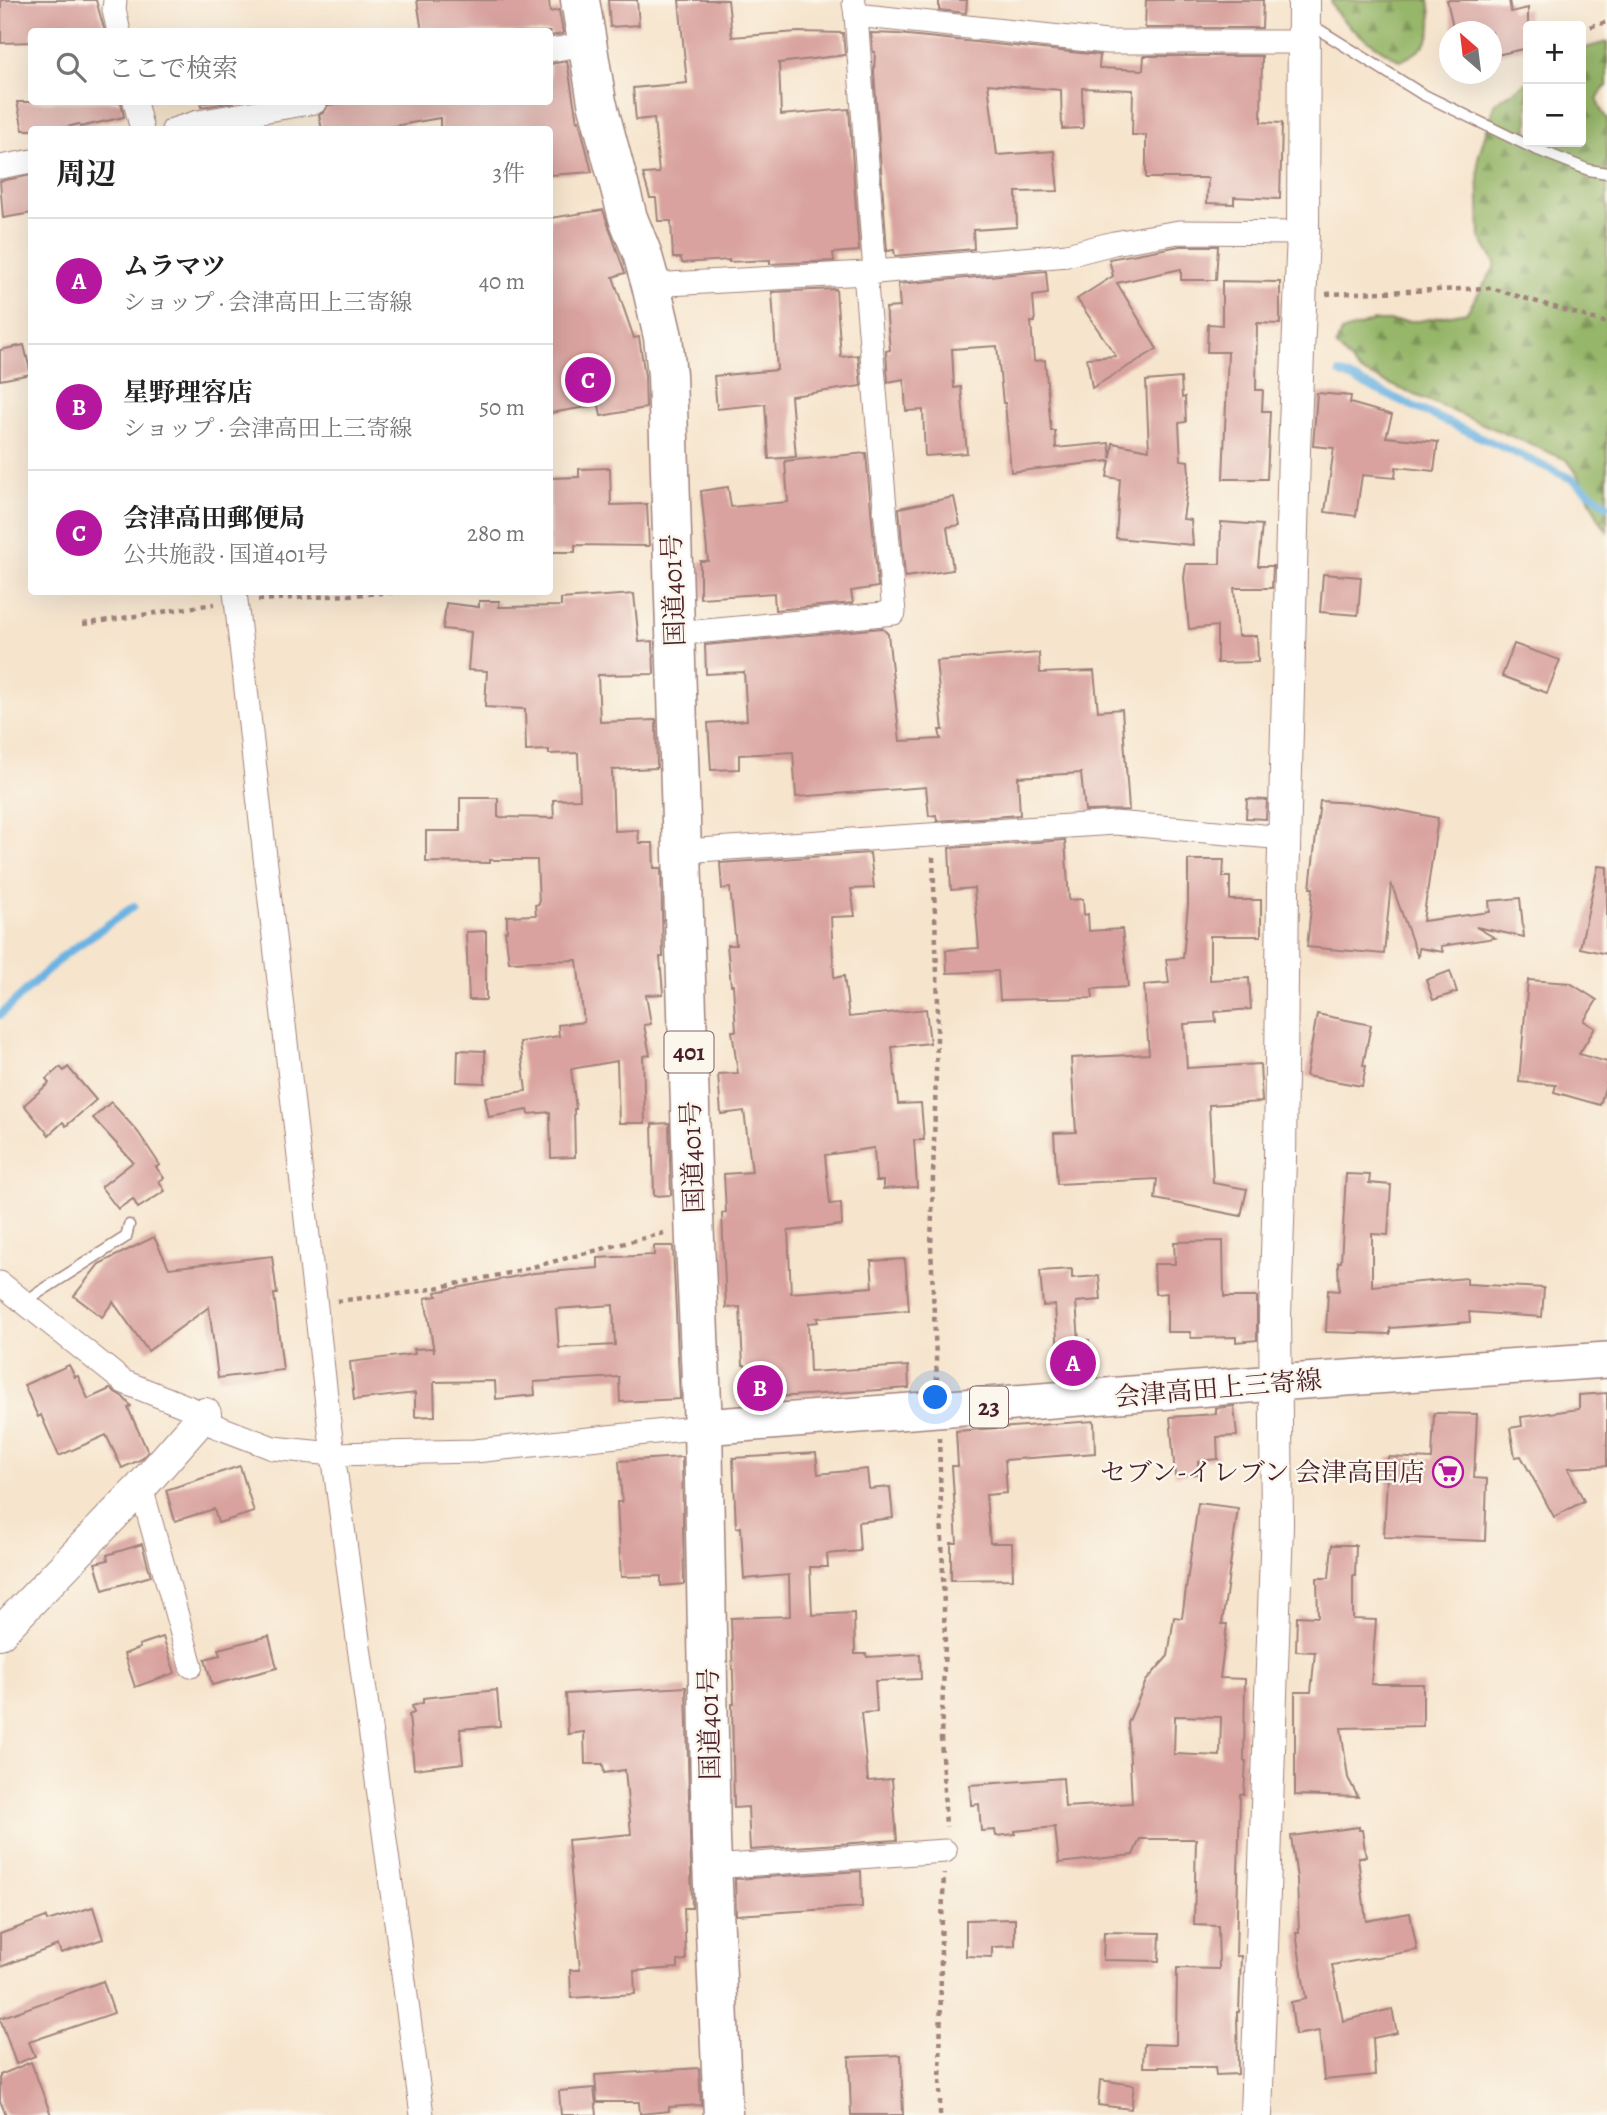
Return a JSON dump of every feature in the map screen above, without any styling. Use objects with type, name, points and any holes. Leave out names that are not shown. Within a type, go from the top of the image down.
[{"type":"highway","name":"国道401号","points":[[580,0],[597,102],[628,218],[651,285],[663,337],[667,375],[692,1171],[703,1427],[712,1867],[723,2115]]},
{"type":"main road","name":"会津高田上三寄線","points":[[703,1427],[1607,1360]]},
{"type":"street","points":[[115,0],[118,28]]},
{"type":"street","points":[[675,634],[894,613],[855,8],[1107,42],[1304,21],[1303,233],[1284,838],[1275,1383],[1277,1526],[1256,2115]]},
{"type":"street","points":[[553,50],[588,44]]},
{"type":"street","points":[[136,105],[141,126]]},
{"type":"street","points":[[184,126],[198,121],[297,105]]},
{"type":"street","points":[[0,167],[28,162]]},
{"type":"street","points":[[651,285],[870,273],[1067,256],[1114,243],[1179,232],[1303,233]]},
{"type":"street","points":[[235,595],[332,1454],[422,2115]]},
{"type":"street","points":[[683,851],[1115,823],[1284,838]]},
{"type":"street","points":[[0,1283],[124,1381],[205,1414],[213,1425],[274,1448],[332,1454],[475,1451],[703,1427]]},
{"type":"street","points":[[0,1633],[141,1488],[205,1414]]},
{"type":"street","points":[[141,1488],[191,1666]]},
{"type":"street","points":[[712,1867],[945,1852]]},
{"type":"lane","points":[[1304,21],[1422,94],[1533,148],[1589,170],[1607,173]]},
{"type":"lane","points":[[24,1302],[126,1237],[129,1225]]},
{"type":"path","points":[[1586,28],[1607,22]]},
{"type":"path","points":[[1299,295],[1491,288],[1607,323]]},
{"type":"path","points":[[932,835],[939,1003],[931,1247],[939,1411],[945,1643],[941,1737],[945,1852],[941,1942],[940,2115]]},
{"type":"path","points":[[315,1303],[442,1287],[509,1273],[667,1232]]},
{"type":"green space","points":[[1331,0],[1429,0],[1429,38],[1419,50],[1400,61],[1350,26],[1334,9]]},
{"type":"green space","points":[[1607,42],[1607,86],[1599,95],[1598,102],[1607,119],[1607,531],[1579,477],[1567,460],[1359,371],[1336,345],[1341,332],[1374,321],[1419,321],[1467,312],[1496,265],[1480,237],[1478,158],[1495,103],[1523,85],[1523,147],[1586,147],[1586,48]]},
{"type":"building","points":[[1,0],[96,0],[104,28],[28,28],[28,42],[1,43]]},
{"type":"building","points":[[417,0],[549,0],[550,12],[559,10],[563,32],[553,36],[553,28],[421,28]]},
{"type":"building","points":[[608,0],[637,0],[639,25],[610,27]]},
{"type":"building","points":[[679,0],[728,0],[732,37],[798,32],[843,33],[845,55],[779,63],[781,115],[849,109],[859,251],[833,253],[834,261],[770,264],[770,260],[682,263],[681,258],[673,258],[671,221],[658,221],[656,198],[650,198],[643,174],[659,173],[654,118],[636,120],[633,88],[687,83]]},
{"type":"building","points":[[939,0],[967,0],[966,13],[939,10]]},
{"type":"building","points":[[1146,0],[1263,0],[1262,28],[1145,28]]},
{"type":"building","points":[[1447,0],[1509,0],[1511,12],[1528,8],[1528,21],[1523,21],[1523,49],[1502,54],[1502,21],[1452,21]]},
{"type":"building","points":[[871,33],[1100,55],[1099,68],[1143,70],[1144,56],[1262,56],[1261,122],[1282,123],[1280,199],[1234,197],[1234,204],[1207,203],[1208,178],[1146,178],[1146,135],[1132,135],[1133,90],[1082,88],[1083,128],[1062,129],[1061,90],[988,84],[997,155],[1054,151],[1058,191],[1016,192],[1017,227],[973,230],[974,249],[895,256],[894,250],[887,251],[874,72],[875,52]]},
{"type":"building","points":[[567,61],[577,121],[579,120],[592,172],[553,175],[553,126],[440,126],[440,118],[394,126],[321,126],[319,115],[328,105],[553,105],[553,63]]},
{"type":"building","points":[[17,102],[28,102],[28,105],[122,105],[124,117],[84,126],[28,126],[28,130],[23,130]]},
{"type":"building","points":[[28,176],[28,214],[3,218],[0,181]]},
{"type":"building","points":[[603,210],[625,273],[613,277],[634,338],[639,337],[645,376],[646,408],[601,416],[599,405],[553,413],[553,218]]},
{"type":"building","points":[[1180,246],[1218,246],[1216,280],[1181,280],[1181,269],[1117,283],[1157,349],[1092,388],[1087,358],[1116,356],[1077,299],[1113,276],[1109,259]]},
{"type":"building","points":[[1046,271],[1048,294],[1033,296],[1035,322],[1031,322],[1034,361],[1045,360],[1051,431],[1055,431],[1056,448],[1109,443],[1111,458],[1113,443],[1149,450],[1146,381],[1181,378],[1186,422],[1179,423],[1181,460],[1188,461],[1189,474],[1183,519],[1191,520],[1193,545],[1116,538],[1120,479],[1107,477],[1110,461],[1011,472],[997,346],[952,349],[954,388],[961,387],[967,453],[925,456],[923,410],[906,411],[904,379],[888,382],[886,351],[890,350],[886,308],[900,307],[898,284]]},
{"type":"building","points":[[1222,281],[1280,282],[1280,324],[1257,323],[1256,390],[1263,390],[1262,411],[1270,411],[1267,479],[1223,479],[1228,352],[1207,352],[1208,324],[1222,325]]},
{"type":"building","points":[[836,289],[841,357],[858,355],[861,386],[791,396],[796,457],[769,459],[765,404],[717,409],[714,376],[777,370],[772,292]]},
{"type":"building","points":[[24,345],[28,375],[0,380],[0,350]]},
{"type":"building","points":[[1317,393],[1351,396],[1350,403],[1392,415],[1386,437],[1438,442],[1434,471],[1396,467],[1395,478],[1362,475],[1356,516],[1325,512],[1334,448],[1313,446]]},
{"type":"building","points":[[866,453],[878,587],[851,591],[853,603],[775,610],[774,593],[700,598],[700,561],[708,561],[701,491],[728,487],[731,507],[788,502],[785,461]]},
{"type":"building","points":[[610,468],[611,505],[647,504],[649,546],[575,545],[575,552],[553,552],[553,478],[579,477],[579,469]]},
{"type":"building","points":[[954,497],[960,525],[947,527],[953,570],[905,577],[899,508]]},
{"type":"building","points":[[1221,522],[1262,525],[1258,566],[1273,566],[1272,588],[1234,588],[1238,636],[1257,636],[1258,662],[1217,663],[1217,626],[1189,629],[1184,578],[1186,564],[1220,564]]},
{"type":"building","points":[[1323,574],[1361,577],[1358,615],[1320,612]]},
{"type":"building","points":[[634,594],[639,642],[653,641],[654,674],[598,675],[600,722],[656,720],[657,768],[612,770],[614,831],[638,830],[639,843],[653,843],[654,868],[661,868],[663,957],[660,957],[663,994],[646,995],[651,1024],[644,1025],[650,1055],[643,1056],[645,1123],[619,1123],[617,1061],[571,1069],[576,1109],[575,1157],[551,1158],[550,1112],[529,1114],[528,1110],[489,1117],[485,1097],[526,1091],[520,1042],[559,1036],[558,1025],[584,1022],[577,960],[509,962],[505,931],[507,916],[536,915],[535,905],[539,904],[537,860],[490,860],[490,863],[426,862],[426,831],[460,831],[460,798],[498,798],[498,817],[554,818],[553,800],[580,799],[578,753],[549,754],[549,750],[526,751],[525,709],[485,707],[487,671],[468,670],[471,632],[443,629],[446,603],[479,607],[479,601],[499,601],[499,607],[561,606],[561,599]]},
{"type":"building","points":[[882,628],[888,634],[900,741],[941,739],[939,730],[943,730],[936,661],[1039,653],[1040,673],[1094,671],[1098,711],[1122,709],[1129,810],[1085,811],[1081,773],[1018,777],[1020,815],[937,821],[936,815],[929,816],[926,787],[796,797],[793,752],[739,755],[739,769],[711,770],[708,723],[747,720],[744,672],[706,674],[705,645]]},
{"type":"building","points":[[1514,644],[1560,660],[1547,693],[1502,676]]},
{"type":"building","points":[[1247,799],[1267,800],[1266,819],[1246,818]]},
{"type":"building","points":[[1320,801],[1369,804],[1438,818],[1423,921],[1490,912],[1489,901],[1520,898],[1524,937],[1476,927],[1495,938],[1441,946],[1443,952],[1419,948],[1418,958],[1391,883],[1384,954],[1307,947],[1313,888],[1310,888]]},
{"type":"building","points":[[1065,840],[1069,900],[1083,899],[1084,915],[1088,914],[1089,931],[1122,929],[1128,987],[1092,989],[1093,998],[1000,1000],[998,971],[947,973],[946,950],[979,948],[974,888],[951,890],[949,848]]},
{"type":"building","points":[[870,853],[874,888],[851,889],[855,916],[831,917],[834,978],[844,976],[849,1017],[926,1009],[930,1043],[892,1047],[898,1104],[921,1103],[924,1140],[914,1140],[917,1187],[883,1189],[883,1181],[876,1181],[874,1148],[825,1155],[830,1204],[841,1203],[842,1225],[788,1231],[791,1293],[873,1287],[871,1261],[905,1259],[909,1310],[817,1318],[818,1322],[808,1323],[810,1372],[908,1366],[909,1388],[748,1399],[740,1307],[726,1308],[722,1213],[726,1212],[724,1174],[752,1172],[744,1111],[721,1114],[718,1074],[738,1073],[732,1031],[736,1031],[733,985],[727,945],[736,945],[730,888],[722,889],[720,863]]},
{"type":"building","points":[[1188,860],[1224,860],[1223,877],[1230,877],[1230,900],[1261,900],[1261,936],[1210,936],[1210,980],[1249,978],[1251,1009],[1215,1012],[1216,1022],[1184,1024],[1187,1068],[1260,1064],[1262,1102],[1209,1105],[1213,1183],[1247,1189],[1241,1216],[1155,1199],[1157,1179],[1057,1184],[1054,1133],[1076,1132],[1071,1058],[1149,1054],[1144,985],[1169,983],[1166,959],[1183,958],[1188,905]]},
{"type":"building","points":[[1598,866],[1607,867],[1607,954],[1580,948]]},
{"type":"building","points":[[486,931],[486,1000],[469,1000],[466,932]]},
{"type":"building","points":[[1450,971],[1457,992],[1433,1000],[1426,980]]},
{"type":"building","points":[[1528,980],[1570,983],[1597,1000],[1584,1021],[1595,1028],[1579,1054],[1607,1062],[1607,1080],[1600,1105],[1554,1092],[1556,1085],[1519,1082]]},
{"type":"building","points":[[1317,1014],[1371,1025],[1362,1086],[1306,1076]]},
{"type":"building","points":[[458,1050],[485,1051],[485,1083],[457,1082]]},
{"type":"building","points":[[60,1067],[64,1071],[68,1067],[96,1100],[66,1126],[63,1122],[49,1135],[24,1105],[49,1083],[46,1079]]},
{"type":"building","points":[[111,1102],[138,1132],[160,1165],[156,1167],[164,1178],[159,1181],[165,1191],[138,1208],[133,1199],[118,1209],[101,1187],[133,1162],[93,1118]]},
{"type":"building","points":[[669,1123],[671,1195],[654,1196],[652,1124]]},
{"type":"building","points":[[1346,1174],[1370,1175],[1369,1183],[1391,1185],[1388,1235],[1372,1234],[1372,1286],[1467,1278],[1467,1284],[1544,1288],[1542,1317],[1469,1312],[1470,1322],[1390,1328],[1390,1334],[1326,1332],[1328,1290],[1339,1291],[1338,1262],[1341,1262]]},
{"type":"building","points":[[154,1237],[169,1268],[272,1256],[283,1370],[218,1378],[209,1307],[148,1351],[113,1302],[102,1317],[74,1296],[99,1264]]},
{"type":"building","points":[[1223,1241],[1224,1297],[1257,1297],[1257,1340],[1236,1342],[1236,1337],[1191,1338],[1190,1332],[1167,1332],[1167,1293],[1155,1294],[1154,1264],[1175,1264],[1174,1242]]},
{"type":"building","points":[[654,1246],[673,1246],[680,1399],[620,1402],[619,1377],[534,1382],[535,1395],[496,1399],[495,1381],[434,1382],[435,1416],[415,1417],[415,1393],[354,1400],[350,1362],[415,1354],[414,1349],[432,1348],[434,1352],[425,1298],[437,1296],[436,1292],[534,1273],[598,1268],[598,1258],[654,1255]],"holes":[[[613,1305],[615,1345],[559,1348],[556,1309]]]},
{"type":"building","points":[[1072,1269],[1072,1278],[1099,1276],[1101,1300],[1076,1302],[1079,1341],[1089,1340],[1091,1371],[1059,1373],[1055,1305],[1043,1306],[1040,1271]]},
{"type":"building","points":[[69,1365],[75,1377],[78,1376],[88,1399],[110,1389],[131,1406],[128,1408],[148,1452],[140,1460],[122,1468],[106,1435],[59,1456],[24,1385]]},
{"type":"building","points":[[1607,1393],[1607,1466],[1568,1468],[1584,1501],[1554,1517],[1521,1456],[1515,1457],[1510,1428],[1522,1426],[1521,1417],[1579,1409],[1579,1395]]},
{"type":"building","points":[[1234,1406],[1237,1436],[1217,1437],[1218,1459],[1198,1461],[1198,1474],[1175,1475],[1170,1417],[1216,1414],[1216,1408]]},
{"type":"building","points":[[1434,1413],[1477,1414],[1474,1478],[1487,1479],[1485,1541],[1384,1537],[1388,1457],[1432,1459]]},
{"type":"building","points":[[1094,1421],[1095,1453],[1005,1460],[1007,1493],[986,1495],[990,1543],[1012,1543],[1013,1579],[951,1580],[951,1543],[957,1543],[952,1466],[958,1466],[956,1431]]},
{"type":"building","points":[[816,1453],[818,1474],[867,1469],[869,1489],[890,1487],[893,1518],[858,1522],[860,1551],[827,1554],[828,1567],[810,1567],[812,1615],[854,1613],[855,1654],[866,1654],[867,1657],[920,1654],[921,1679],[875,1681],[877,1712],[861,1713],[868,1781],[892,1779],[897,1840],[750,1850],[748,1807],[734,1808],[731,1618],[790,1616],[789,1575],[744,1579],[741,1527],[736,1528],[733,1458]]},
{"type":"building","points":[[682,1457],[684,1584],[661,1586],[661,1576],[621,1577],[617,1502],[622,1502],[619,1461]]},
{"type":"building","points":[[240,1466],[254,1512],[218,1523],[214,1509],[175,1521],[166,1490]]},
{"type":"building","points":[[1198,1503],[1238,1508],[1222,1624],[1227,1624],[1220,1678],[1245,1679],[1246,1761],[1244,1794],[1240,1794],[1236,1956],[1241,1956],[1237,2012],[1238,2074],[1216,2075],[1215,2067],[1143,2067],[1144,2044],[1176,2045],[1177,1968],[1219,1969],[1218,1926],[1194,1925],[1196,1839],[1140,1839],[1133,1855],[1059,1863],[1055,1827],[996,1836],[995,1830],[981,1831],[979,1804],[971,1805],[970,1785],[1063,1778],[1065,1807],[1132,1803],[1128,1723],[1146,1681],[1168,1656],[1174,1617],[1182,1618]],"holes":[[[1175,1716],[1221,1717],[1220,1756],[1174,1754]]]},
{"type":"building","points":[[142,1544],[151,1576],[103,1590],[95,1563],[108,1560],[107,1555]]},
{"type":"building","points":[[1332,1545],[1356,1545],[1353,1619],[1376,1620],[1371,1684],[1423,1684],[1423,1726],[1341,1728],[1348,1778],[1358,1797],[1295,1795],[1295,1692],[1311,1692],[1315,1652],[1296,1651],[1297,1616],[1318,1617],[1317,1578],[1329,1578]]},
{"type":"building","points":[[269,1636],[277,1668],[212,1685],[205,1659],[220,1655],[218,1649]]},
{"type":"building","points":[[163,1637],[175,1673],[135,1687],[124,1654],[140,1648],[139,1645]]},
{"type":"building","points":[[686,1687],[692,1908],[684,1908],[686,1960],[678,1961],[678,1968],[634,1971],[635,1994],[571,1998],[570,1970],[580,1970],[568,1840],[631,1834],[625,1770],[604,1773],[603,1764],[585,1764],[584,1732],[568,1734],[566,1694]]},
{"type":"building","points":[[497,1690],[500,1726],[460,1729],[463,1763],[414,1769],[409,1715],[414,1713],[412,1706],[423,1703],[423,1698]]},
{"type":"building","points":[[1359,1827],[1359,1830],[1362,1830],[1366,1857],[1358,1858],[1366,1921],[1410,1913],[1417,1950],[1332,1965],[1343,2021],[1392,2009],[1397,2033],[1373,2038],[1375,2075],[1324,2080],[1319,2031],[1295,2035],[1291,2002],[1306,1999],[1296,1933],[1299,1933],[1297,1879],[1291,1836]]},
{"type":"building","points":[[861,1871],[862,1907],[736,1915],[735,1879]]},
{"type":"building","points":[[93,1907],[103,1939],[61,1953],[58,1945],[0,1967],[0,1934],[46,1917],[47,1921]]},
{"type":"building","points":[[1015,1919],[1015,1946],[992,1947],[992,1957],[966,1956],[966,1920]]},
{"type":"building","points":[[1104,1932],[1160,1933],[1159,1961],[1103,1960]]},
{"type":"building","points":[[103,1981],[114,2013],[29,2042],[35,2056],[16,2064],[0,2018]]},
{"type":"building","points":[[901,2055],[903,2115],[851,2115],[849,2057]]},
{"type":"building","points":[[31,2062],[51,2115],[6,2115],[0,2101],[0,2075]]},
{"type":"building","points":[[699,2068],[701,2105],[669,2107],[669,2111],[640,2114],[639,2102],[597,2102],[595,2075]]},
{"type":"building","points":[[1100,2080],[1134,2085],[1131,2109],[1098,2105]]},
{"type":"building","points":[[594,2088],[597,2115],[561,2115],[559,2091]]},
{"type":"waterway","points":[[1340,373],[1572,479],[1607,505]]},
{"type":"waterway","points":[[0,1015],[63,956],[134,906]]},
{"type":"place","name":"会津高田郵便局","points":[[588,380]]},
{"type":"place","name":"ムラマツ","points":[[1073,1363]]},
{"type":"place","name":"星野理容店","points":[[760,1388]]},
{"type":"place","name":"セブン-イレブン 会津高田店","points":[[1448,1472]]}]
